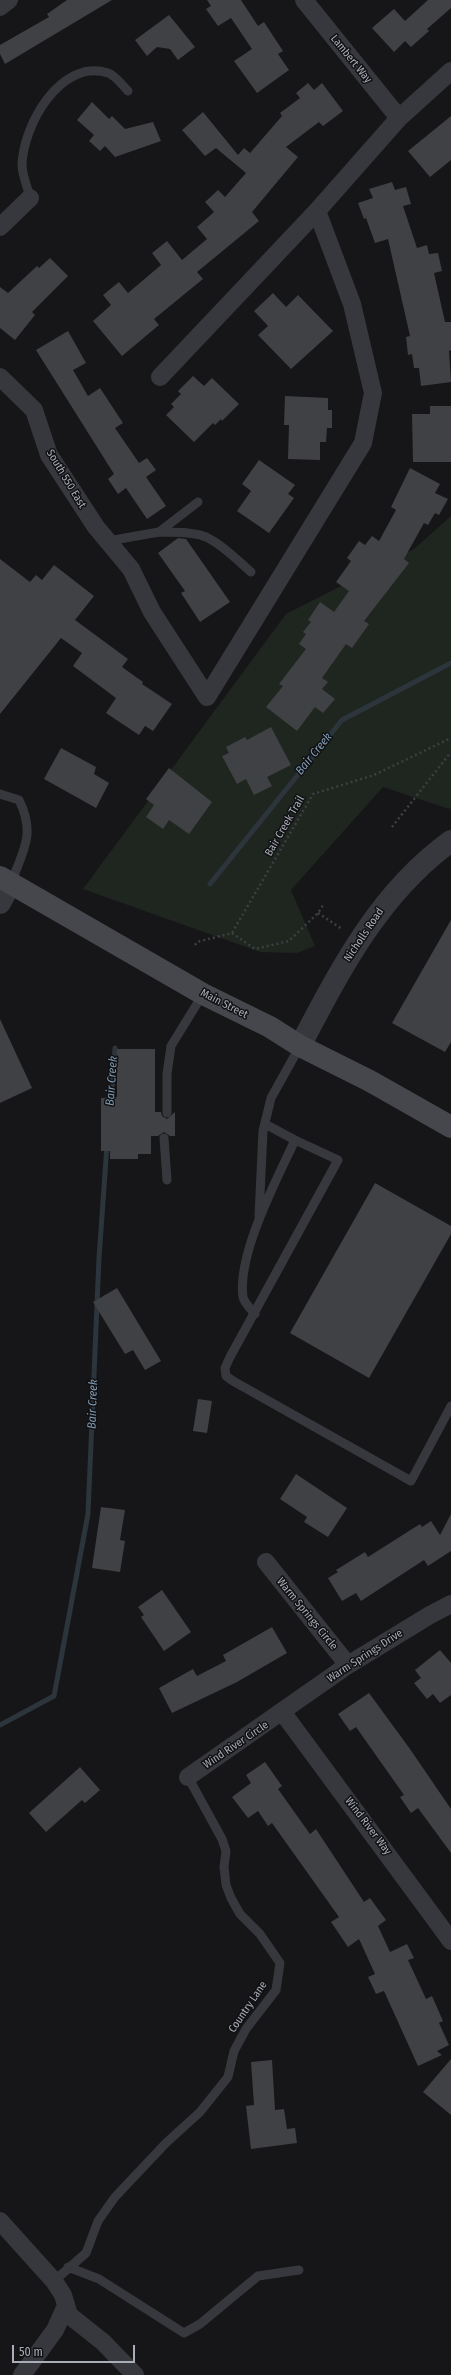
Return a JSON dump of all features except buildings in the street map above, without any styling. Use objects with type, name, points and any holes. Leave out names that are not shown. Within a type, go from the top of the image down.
[{"type":"main road","name":"Main Street","points":[[6,880],[203,994],[270,1027],[300,1046],[370,1081],[451,1127]]},
{"type":"street","points":[[0,7],[9,0]]},
{"type":"street","name":"Lambert Way","points":[[304,0],[399,118]]},
{"type":"street","points":[[160,377],[317,211],[399,118],[451,71]]},
{"type":"street","points":[[0,227],[30,198]]},
{"type":"street","name":"South 550 East","points":[[0,377],[34,410],[49,455],[96,527],[131,569],[152,612],[207,696],[364,443],[373,393],[352,304],[317,211]]},
{"type":"street","name":"Nicholls Road","points":[[300,1046],[338,973],[367,927],[408,879],[432,855],[451,841]]},
{"type":"street","points":[[0,903],[6,880]]},
{"type":"street","name":"Warm Springs Circle","points":[[266,1562],[348,1665]]},
{"type":"street","name":"Warm Springs Drive","points":[[283,1713],[348,1665],[430,1615],[451,1604]]},
{"type":"street","name":"Wind River Circle","points":[[188,1777],[283,1713]]},
{"type":"street","name":"Wind River Way","points":[[283,1713],[451,1941]]},
{"type":"street","points":[[0,2221],[54,2281],[63,2295],[65,2308],[69,2316],[103,2342],[136,2375]]},
{"type":"street","points":[[22,2375],[55,2330],[65,2308]]},
{"type":"lane","points":[[30,198],[22,166],[28,131],[42,104],[64,82],[83,72],[109,73],[128,91]]},
{"type":"lane","points":[[159,532],[198,502]]},
{"type":"lane","points":[[108,542],[159,532],[190,533],[206,537],[223,548],[251,572]]},
{"type":"lane","points":[[0,794],[19,800],[27,816],[28,836],[6,880]]},
{"type":"lane","points":[[166,1113],[167,1074],[171,1046],[203,994]]},
{"type":"lane","points":[[258,1220],[260,1167],[265,1124],[271,1098],[300,1046]]},
{"type":"lane","points":[[265,1124],[338,1160],[225,1368],[226,1376],[411,1481],[451,1406]]},
{"type":"lane","points":[[164,1138],[167,1180]]},
{"type":"lane","points":[[255,1314],[243,1298],[243,1280],[258,1220],[295,1140]]},
{"type":"lane","name":"Country Lane","points":[[54,2281],[68,2267],[86,2253],[98,2220],[115,2197],[166,2143],[200,2112],[228,2077],[234,2051],[246,2029],[276,1990],[280,1963],[260,1934],[240,1914],[231,1898],[226,1885],[224,1867],[226,1851],[222,1839],[188,1777]]},
{"type":"lane","points":[[68,2267],[99,2279],[184,2333],[200,2324],[258,2276],[299,2270]]},
{"type":"path","name":"Bair Creek Trail","points":[[232,933],[313,794],[374,776],[451,738]]},
{"type":"path","points":[[392,827],[451,752]]},
{"type":"path","points":[[195,945],[197,942],[232,933],[255,949],[289,941],[318,913],[322,905]]},
{"type":"path","points":[[318,913],[342,929]]},
{"type":"shaded area","points":[[451,516],[451,807],[449,809],[383,787],[291,890],[315,946],[297,953],[260,952],[83,889],[286,614],[414,549]]},
{"type":"waterway","name":"Bair Creek","points":[[210,884],[342,720],[451,663]]},
{"type":"waterway","name":"Bair Creek","points":[[111,1103],[115,1048]]},
{"type":"waterway","name":"Bair Creek","points":[[0,1725],[54,1696],[88,1514],[99,1258],[107,1145]]}]
